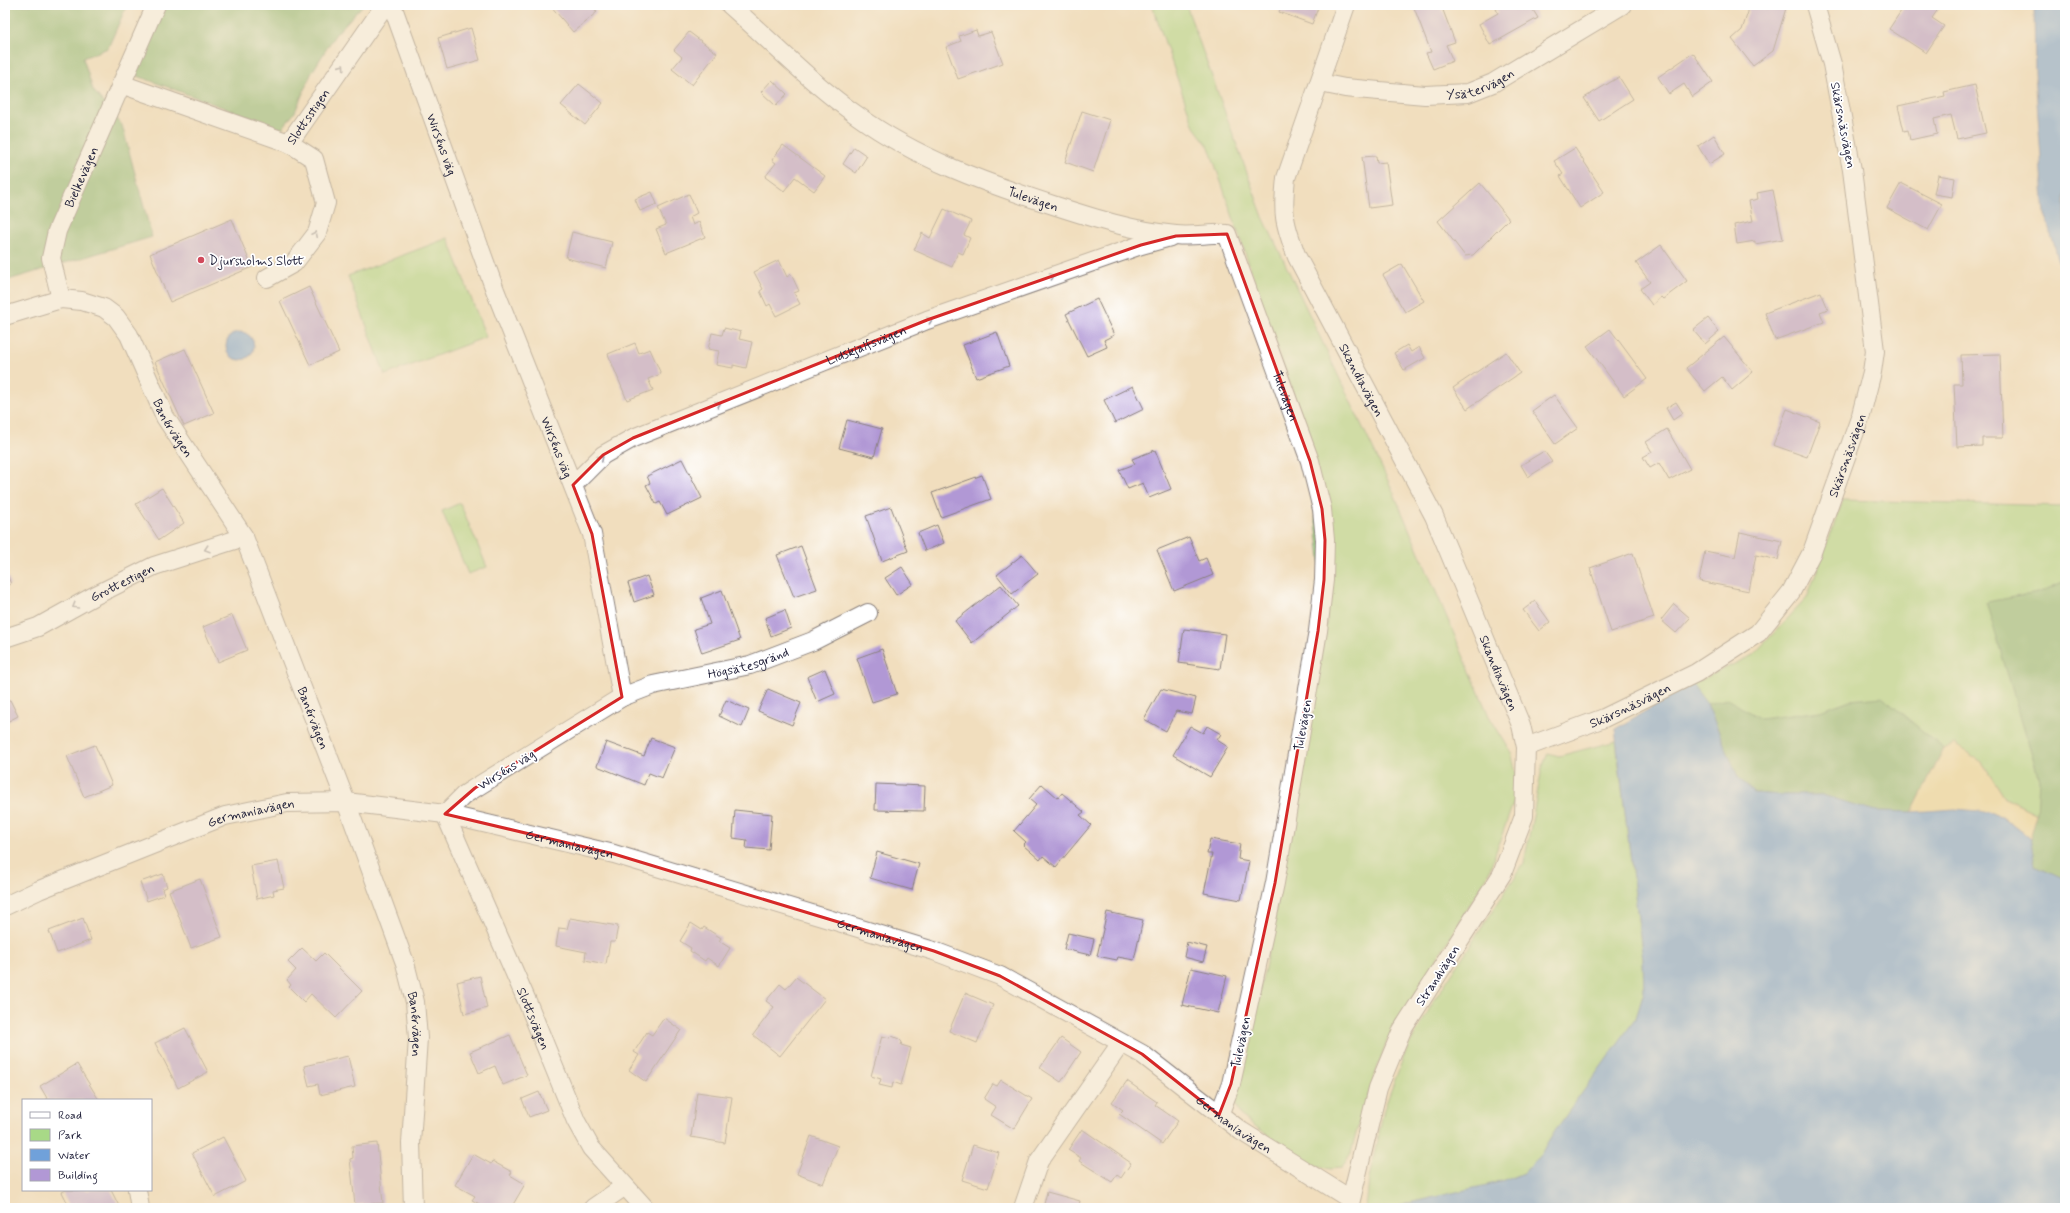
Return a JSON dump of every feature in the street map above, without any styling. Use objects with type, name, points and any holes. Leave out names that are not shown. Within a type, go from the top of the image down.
[{"type":"street","name":"Bielkevägen","points":[[62,299],[51,258],[57,231],[156,5]]},
{"type":"street","name":"Slottsstigen","points":[[267,278],[294,263],[308,247],[317,234],[326,203],[314,159],[289,143],[385,5]]},
{"type":"street","name":"Wirséns väg","points":[[392,5],[496,290],[592,534],[622,697],[464,795],[446,814]]},
{"type":"street","name":"Tulevägen","points":[[730,5],[824,89],[858,116],[902,144],[935,160],[1019,194],[1108,223],[1176,236],[1227,234],[1310,461],[1322,509],[1325,540],[1324,580],[1318,631],[1275,883],[1231,1084],[1219,1115]]},
{"type":"street","name":"Skandiavägen","points":[[1346,5],[1286,178],[1283,207],[1286,226],[1297,256],[1434,516],[1521,725],[1526,747]]},
{"type":"street","name":"Ysätervägen","points":[[1320,83],[1345,88],[1425,95],[1468,93],[1494,83],[1622,5]]},
{"type":"street","name":"Skärsnäsvägen","points":[[1526,747],[1604,718],[1696,673],[1758,633],[1791,592],[1812,552],[1861,415],[1872,372],[1875,351],[1852,170],[1832,64],[1815,5]]},
{"type":"street","points":[[121,84],[289,143]]},
{"type":"street","name":"Lidskjalfsvägen","points":[[573,485],[603,455],[633,438],[927,320],[1141,245],[1176,236]]},
{"type":"street","points":[[5,316],[62,299]]},
{"type":"street","name":"Banérvägen","points":[[62,299],[82,301],[104,308],[116,317],[129,335],[165,417],[244,538],[346,802],[405,963],[415,1002],[418,1038],[411,1143],[413,1208]]},
{"type":"street","name":"Grottestigen","points":[[5,638],[38,627],[92,596],[154,566],[244,538]]},
{"type":"street","name":"Högsätesgränd","points":[[622,697],[653,685],[750,665],[813,642],[868,613]]},
{"type":"street","name":"Strandvägen","points":[[1350,1204],[1378,1088],[1402,1030],[1502,874],[1524,816],[1526,747]]},
{"type":"street","name":"Germaniavägen","points":[[5,906],[39,890],[225,816],[287,803],[346,802],[446,814],[614,854],[934,951],[1000,976],[1050,1002],[1142,1054],[1241,1131],[1350,1204]]},
{"type":"street","name":"Slottsvägen","points":[[446,814],[527,1000],[576,1121],[590,1148],[645,1208]]},
{"type":"street","points":[[1023,1208],[1039,1161],[1121,1043]]},
{"type":"street","points":[[593,1208],[625,1186]]},
{"type":"street","points":[[137,1191],[140,1208]]},
{"type":"highlighted area","points":[[1227,234],[1310,461],[1322,509],[1325,540],[1324,580],[1318,631],[1275,883],[1231,1084],[1219,1115],[1142,1054],[1000,976],[934,951],[614,854],[445,814],[475,788],[622,697],[592,534],[573,485],[603,455],[633,438],[927,320],[1141,245],[1176,236]]},
{"type":"green space","points":[[5,5],[127,5],[108,48],[83,58],[93,90],[122,125],[152,237],[5,281]]},
{"type":"green space","points":[[167,5],[363,5],[335,35],[311,74],[295,112],[282,129],[132,74]]},
{"type":"green space","points":[[1152,5],[1186,5],[1263,217],[1392,489],[1489,716],[1511,752],[1517,777],[1515,798],[1487,877],[1387,1040],[1359,1122],[1351,1153],[1342,1168],[1330,1169],[1306,1163],[1240,1115],[1234,1100],[1265,968],[1327,619],[1306,431],[1209,147],[1194,127]]},
{"type":"green space","points":[[448,238],[486,337],[385,375],[348,276]]},
{"type":"green space","points":[[1843,500],[2065,506],[2065,879],[2030,838],[2037,814],[2005,798],[1982,762],[1944,749],[1912,812],[1753,793],[1692,684],[1753,655],[1807,598]]},
{"type":"green space","points":[[460,503],[487,567],[468,574],[442,511]]},
{"type":"green space","points":[[2065,581],[2065,879],[2035,865],[2030,838],[2037,814],[2039,779],[1986,602],[2038,593]]},
{"type":"green space","points":[[1882,697],[1944,749],[1912,812],[1876,811],[1822,795],[1753,793],[1738,777],[1707,704],[1727,699],[1761,719],[1820,711],[1850,700]]},
{"type":"green space","points":[[1616,741],[1643,960],[1644,992],[1636,1018],[1557,1128],[1541,1154],[1524,1173],[1505,1181],[1409,1203],[1395,1208],[1366,1208],[1369,1179],[1384,1109],[1405,1053],[1435,999],[1524,863],[1542,768],[1548,753],[1559,756]]},
{"type":"sand","points":[[1954,744],[1982,762],[2005,798],[2037,814],[2030,838],[2002,816],[1912,812],[1944,749]]},
{"type":"water","points":[[2034,5],[2065,5],[2065,281],[2045,215],[2035,73]]},
{"type":"water","points":[[240,332],[250,336],[254,346],[250,356],[240,360],[230,356],[226,346],[230,336]]},
{"type":"water","points":[[1692,684],[1707,704],[1738,777],[1753,793],[1822,795],[1876,811],[1912,812],[1955,809],[1979,811],[2002,816],[2030,838],[2035,865],[2065,879],[2065,1208],[1395,1208],[1409,1203],[1504,1181],[1524,1173],[1541,1154],[1557,1128],[1636,1018],[1644,992],[1643,960],[1615,729]]},
{"type":"building","points":[[550,5],[591,5],[597,12],[573,32]]},
{"type":"building","points":[[1282,5],[1319,5],[1312,24],[1279,12]]},
{"type":"building","points":[[1413,5],[1441,5],[1455,42],[1446,45],[1453,61],[1433,69],[1426,53],[1431,52]]},
{"type":"building","points":[[1503,5],[1530,5],[1538,18],[1490,45],[1479,24],[1498,13],[1496,9]]},
{"type":"building","points":[[1748,5],[1787,5],[1773,51],[1753,66],[1732,39],[1742,30],[1748,12]]},
{"type":"building","points":[[1905,5],[1941,5],[1932,18],[1944,26],[1926,53],[1889,29]]},
{"type":"building","points":[[471,28],[480,60],[447,69],[438,38]]},
{"type":"building","points":[[976,30],[978,36],[991,32],[1003,63],[958,79],[946,47],[961,41],[959,36]]},
{"type":"building","points":[[689,32],[717,53],[692,85],[672,69],[682,57],[674,50]]},
{"type":"building","points":[[1693,53],[1713,82],[1692,97],[1684,84],[1669,94],[1658,77]]},
{"type":"building","points":[[1619,77],[1633,99],[1599,121],[1584,98]]},
{"type":"building","points":[[772,80],[787,94],[776,106],[761,92]]},
{"type":"building","points":[[579,84],[603,103],[585,125],[561,105]]},
{"type":"building","points":[[1975,85],[1986,133],[1957,139],[1951,115],[1934,119],[1937,134],[1910,140],[1908,130],[1904,131],[1898,106],[1945,96],[1944,92]]},
{"type":"building","points":[[1082,111],[1110,120],[1093,172],[1065,162]]},
{"type":"building","points":[[1714,135],[1725,154],[1709,164],[1698,146]]},
{"type":"building","points":[[783,145],[825,176],[814,191],[795,177],[784,191],[765,177],[776,163],[772,160]]},
{"type":"building","points":[[854,147],[867,156],[856,173],[843,164]]},
{"type":"building","points":[[1575,148],[1604,192],[1580,208],[1560,176],[1563,174],[1554,161]]},
{"type":"building","points":[[1376,156],[1377,163],[1386,162],[1392,205],[1369,208],[1362,157]]},
{"type":"building","points":[[1938,175],[1955,178],[1952,197],[1934,194]]},
{"type":"building","points":[[1480,183],[1509,219],[1473,255],[1465,256],[1438,221]]},
{"type":"building","points":[[1901,183],[1942,204],[1928,230],[1887,208]]},
{"type":"building","points":[[1773,190],[1783,239],[1755,244],[1755,241],[1737,244],[1734,225],[1753,221],[1749,201],[1758,199],[1757,193]]},
{"type":"building","points":[[652,192],[657,204],[640,211],[635,199]]},
{"type":"building","points":[[689,194],[697,213],[690,217],[693,225],[699,222],[705,237],[666,253],[656,229],[666,225],[658,208]]},
{"type":"building","points":[[944,209],[971,221],[964,235],[970,238],[963,254],[958,252],[952,267],[914,250],[922,233],[930,238]]},
{"type":"building","name":"Djursholms Slott","points":[[232,219],[252,267],[170,302],[150,254]]},
{"type":"building","points":[[572,232],[612,242],[606,268],[566,258]]},
{"type":"building","points":[[1661,245],[1687,281],[1663,299],[1661,297],[1652,305],[1640,289],[1650,282],[1636,263]]},
{"type":"building","points":[[779,260],[787,277],[791,274],[799,291],[794,293],[800,304],[776,316],[770,304],[767,306],[760,291],[763,289],[754,272]]},
{"type":"building","points":[[1402,264],[1424,301],[1405,312],[1383,275]]},
{"type":"building","name":"Djursholms Slott","points":[[309,287],[339,352],[310,365],[280,301]]},
{"type":"building","points":[[1821,292],[1828,309],[1820,312],[1824,322],[1775,340],[1765,313]]},
{"type":"building","points":[[1097,299],[1114,335],[1104,340],[1107,347],[1087,356],[1066,314]]},
{"type":"building","points":[[1708,318],[1719,332],[1705,344],[1693,330]]},
{"type":"building","points":[[724,328],[741,332],[739,339],[752,342],[746,368],[733,365],[733,368],[716,365],[719,351],[708,349],[712,333],[722,335]]},
{"type":"building","points":[[1610,329],[1647,379],[1624,396],[1587,346]]},
{"type":"building","points":[[997,332],[1009,366],[976,378],[963,345]]},
{"type":"building","points":[[1724,337],[1753,372],[1732,390],[1722,377],[1705,391],[1686,368]]},
{"type":"building","points":[[635,343],[639,353],[650,349],[661,374],[648,379],[653,390],[627,400],[608,354]]},
{"type":"building","points":[[1407,345],[1411,352],[1419,347],[1425,358],[1404,370],[1394,353]]},
{"type":"building","points":[[185,349],[214,413],[184,426],[155,362]]},
{"type":"building","points":[[1506,352],[1520,373],[1467,409],[1453,388]]},
{"type":"building","points":[[2000,354],[2003,438],[1982,438],[1982,446],[1957,447],[1954,384],[1962,384],[1961,355]]},
{"type":"building","points":[[1133,386],[1144,409],[1115,423],[1104,400]]},
{"type":"building","points":[[1554,395],[1578,428],[1555,444],[1532,411]]},
{"type":"building","points":[[1676,402],[1683,413],[1673,420],[1666,408]]},
{"type":"building","points":[[1787,409],[1820,422],[1807,457],[1773,445]]},
{"type":"building","points":[[847,420],[882,429],[874,457],[839,448]]},
{"type":"building","points":[[1667,429],[1690,469],[1669,480],[1659,463],[1650,468],[1643,457],[1652,452],[1646,442]]},
{"type":"building","points":[[1155,450],[1171,489],[1149,498],[1143,483],[1128,489],[1119,470],[1135,464],[1132,459]]},
{"type":"building","points":[[1544,451],[1552,462],[1528,477],[1521,465]]},
{"type":"building","points":[[682,459],[702,498],[667,515],[660,502],[656,504],[646,485],[650,483],[647,476]]},
{"type":"building","points":[[982,475],[991,499],[941,517],[932,493]]},
{"type":"building","points":[[162,488],[184,523],[159,540],[136,504]]},
{"type":"building","points":[[891,507],[908,551],[882,561],[866,516]]},
{"type":"building","points":[[937,525],[944,543],[925,551],[918,533]]},
{"type":"building","points":[[1740,532],[1782,541],[1778,560],[1756,555],[1749,591],[1699,581],[1705,551],[1735,557]]},
{"type":"building","points":[[1189,537],[1199,561],[1206,558],[1213,575],[1174,591],[1157,550]]},
{"type":"building","points":[[801,546],[817,589],[794,597],[777,555]]},
{"type":"building","points":[[1633,553],[1654,618],[1611,632],[1590,568]]},
{"type":"building","points":[[1022,555],[1038,574],[1012,594],[997,575]]},
{"type":"building","points":[[902,567],[913,584],[896,595],[885,578]]},
{"type":"building","points":[[5,570],[11,584],[5,586]]},
{"type":"building","points":[[647,576],[654,595],[634,602],[628,583]]},
{"type":"building","points":[[1001,585],[1018,606],[972,643],[955,621]]},
{"type":"building","points":[[722,590],[740,640],[702,653],[694,629],[710,624],[701,598]]},
{"type":"building","points":[[1535,601],[1550,622],[1539,631],[1523,610]]},
{"type":"building","points":[[1674,604],[1690,618],[1676,633],[1661,620]]},
{"type":"building","points":[[785,610],[791,628],[771,636],[765,618]]},
{"type":"building","points":[[232,615],[247,650],[218,662],[203,627]]},
{"type":"building","points":[[1184,629],[1225,634],[1220,669],[1179,663]]},
{"type":"building","points":[[882,649],[897,694],[872,702],[857,658]]},
{"type":"building","points":[[825,669],[835,694],[817,702],[807,677]]},
{"type":"building","points":[[768,689],[801,703],[792,725],[758,711]]},
{"type":"building","points":[[1161,689],[1196,698],[1192,714],[1176,711],[1166,731],[1144,719]]},
{"type":"building","points":[[10,700],[18,716],[5,723],[5,702]]},
{"type":"building","points":[[726,700],[749,710],[742,727],[719,716]]},
{"type":"building","points":[[1190,726],[1203,733],[1207,726],[1221,734],[1217,740],[1228,747],[1210,777],[1173,755]]},
{"type":"building","points":[[651,738],[675,747],[662,778],[649,773],[644,785],[597,766],[606,742],[644,756]]},
{"type":"building","points":[[95,745],[112,785],[84,797],[67,756]]},
{"type":"building","points":[[876,784],[925,786],[924,811],[875,810]]},
{"type":"building","points":[[1042,784],[1058,798],[1062,793],[1084,812],[1080,815],[1091,825],[1056,867],[1043,856],[1040,860],[1023,845],[1026,842],[1014,831],[1036,805],[1029,799]]},
{"type":"building","points":[[735,810],[772,814],[769,850],[746,848],[747,840],[733,838]]},
{"type":"building","points":[[1210,839],[1240,844],[1238,859],[1249,861],[1241,900],[1204,893],[1212,854],[1207,854]]},
{"type":"building","points":[[877,852],[919,864],[912,890],[870,878]]},
{"type":"building","points":[[278,861],[284,888],[273,890],[274,895],[257,899],[251,866]]},
{"type":"building","points":[[163,874],[167,887],[162,889],[164,895],[147,901],[140,882]]},
{"type":"building","points":[[200,879],[222,937],[191,948],[169,891]]},
{"type":"building","points":[[1107,912],[1143,920],[1134,960],[1118,957],[1117,960],[1097,956]]},
{"type":"building","points":[[83,918],[91,940],[57,953],[49,931]]},
{"type":"building","points":[[570,918],[618,926],[615,942],[610,942],[606,964],[585,960],[586,952],[556,946],[559,928],[567,929]]},
{"type":"building","points":[[691,923],[702,930],[704,927],[721,938],[719,941],[730,948],[719,966],[707,958],[705,961],[690,951],[691,948],[680,941]]},
{"type":"building","points":[[1068,933],[1094,939],[1090,955],[1064,949]]},
{"type":"building","points":[[1187,942],[1207,947],[1203,962],[1184,957]]},
{"type":"building","points":[[302,948],[316,961],[324,953],[362,991],[336,1018],[311,994],[304,1002],[289,987],[291,985],[287,980],[296,970],[288,962]]},
{"type":"building","points":[[1191,968],[1227,976],[1218,1013],[1182,1005]]},
{"type":"building","points":[[480,976],[487,1008],[464,1014],[457,982]]},
{"type":"building","points":[[796,977],[825,999],[780,1056],[753,1035],[774,1007],[766,1001],[780,984],[786,989]]},
{"type":"building","points":[[965,993],[993,1005],[977,1043],[949,1031]]},
{"type":"building","points":[[664,1018],[681,1030],[646,1082],[629,1070],[639,1055],[634,1052],[647,1032],[652,1035]]},
{"type":"building","points":[[185,1028],[208,1072],[178,1088],[155,1043]]},
{"type":"building","points":[[510,1035],[527,1075],[503,1085],[495,1066],[479,1073],[470,1052]]},
{"type":"building","points":[[882,1036],[890,1038],[892,1036],[902,1042],[901,1045],[911,1048],[901,1085],[893,1082],[892,1088],[879,1085],[881,1079],[871,1076]]},
{"type":"building","points":[[1061,1038],[1081,1052],[1061,1082],[1040,1068]]},
{"type":"building","points":[[348,1056],[355,1087],[320,1095],[318,1084],[309,1086],[304,1066]]},
{"type":"building","points":[[77,1064],[98,1099],[47,1099],[40,1086]]},
{"type":"building","points":[[1001,1080],[1032,1099],[1014,1129],[991,1115],[996,1107],[984,1099],[993,1084],[997,1086]]},
{"type":"building","points":[[1127,1081],[1157,1102],[1155,1105],[1178,1121],[1162,1144],[1119,1114],[1123,1110],[1112,1102]]},
{"type":"building","points":[[539,1092],[547,1110],[529,1117],[522,1099]]},
{"type":"building","points":[[697,1092],[732,1097],[725,1143],[691,1137]]},
{"type":"building","points":[[1082,1129],[1131,1163],[1121,1178],[1117,1175],[1112,1182],[1079,1161],[1081,1158],[1068,1150]]},
{"type":"building","points":[[811,1136],[838,1146],[823,1184],[797,1174]]},
{"type":"building","points":[[223,1137],[246,1181],[215,1197],[192,1153]]},
{"type":"building","points":[[377,1143],[383,1203],[355,1205],[350,1159],[353,1158],[352,1146]]},
{"type":"building","points":[[973,1145],[999,1153],[988,1188],[962,1180]]},
{"type":"building","points":[[473,1154],[491,1164],[492,1161],[512,1172],[510,1175],[525,1184],[511,1208],[496,1208],[491,1205],[487,1208],[472,1200],[475,1196],[455,1185]]},
{"type":"building","points":[[112,1191],[120,1208],[70,1208],[62,1192]]},
{"type":"building","points":[[1047,1192],[1080,1201],[1079,1205],[1088,1208],[1043,1208]]},
{"type":"place","name":"Djursholms Slott","points":[[201,260]]}]
